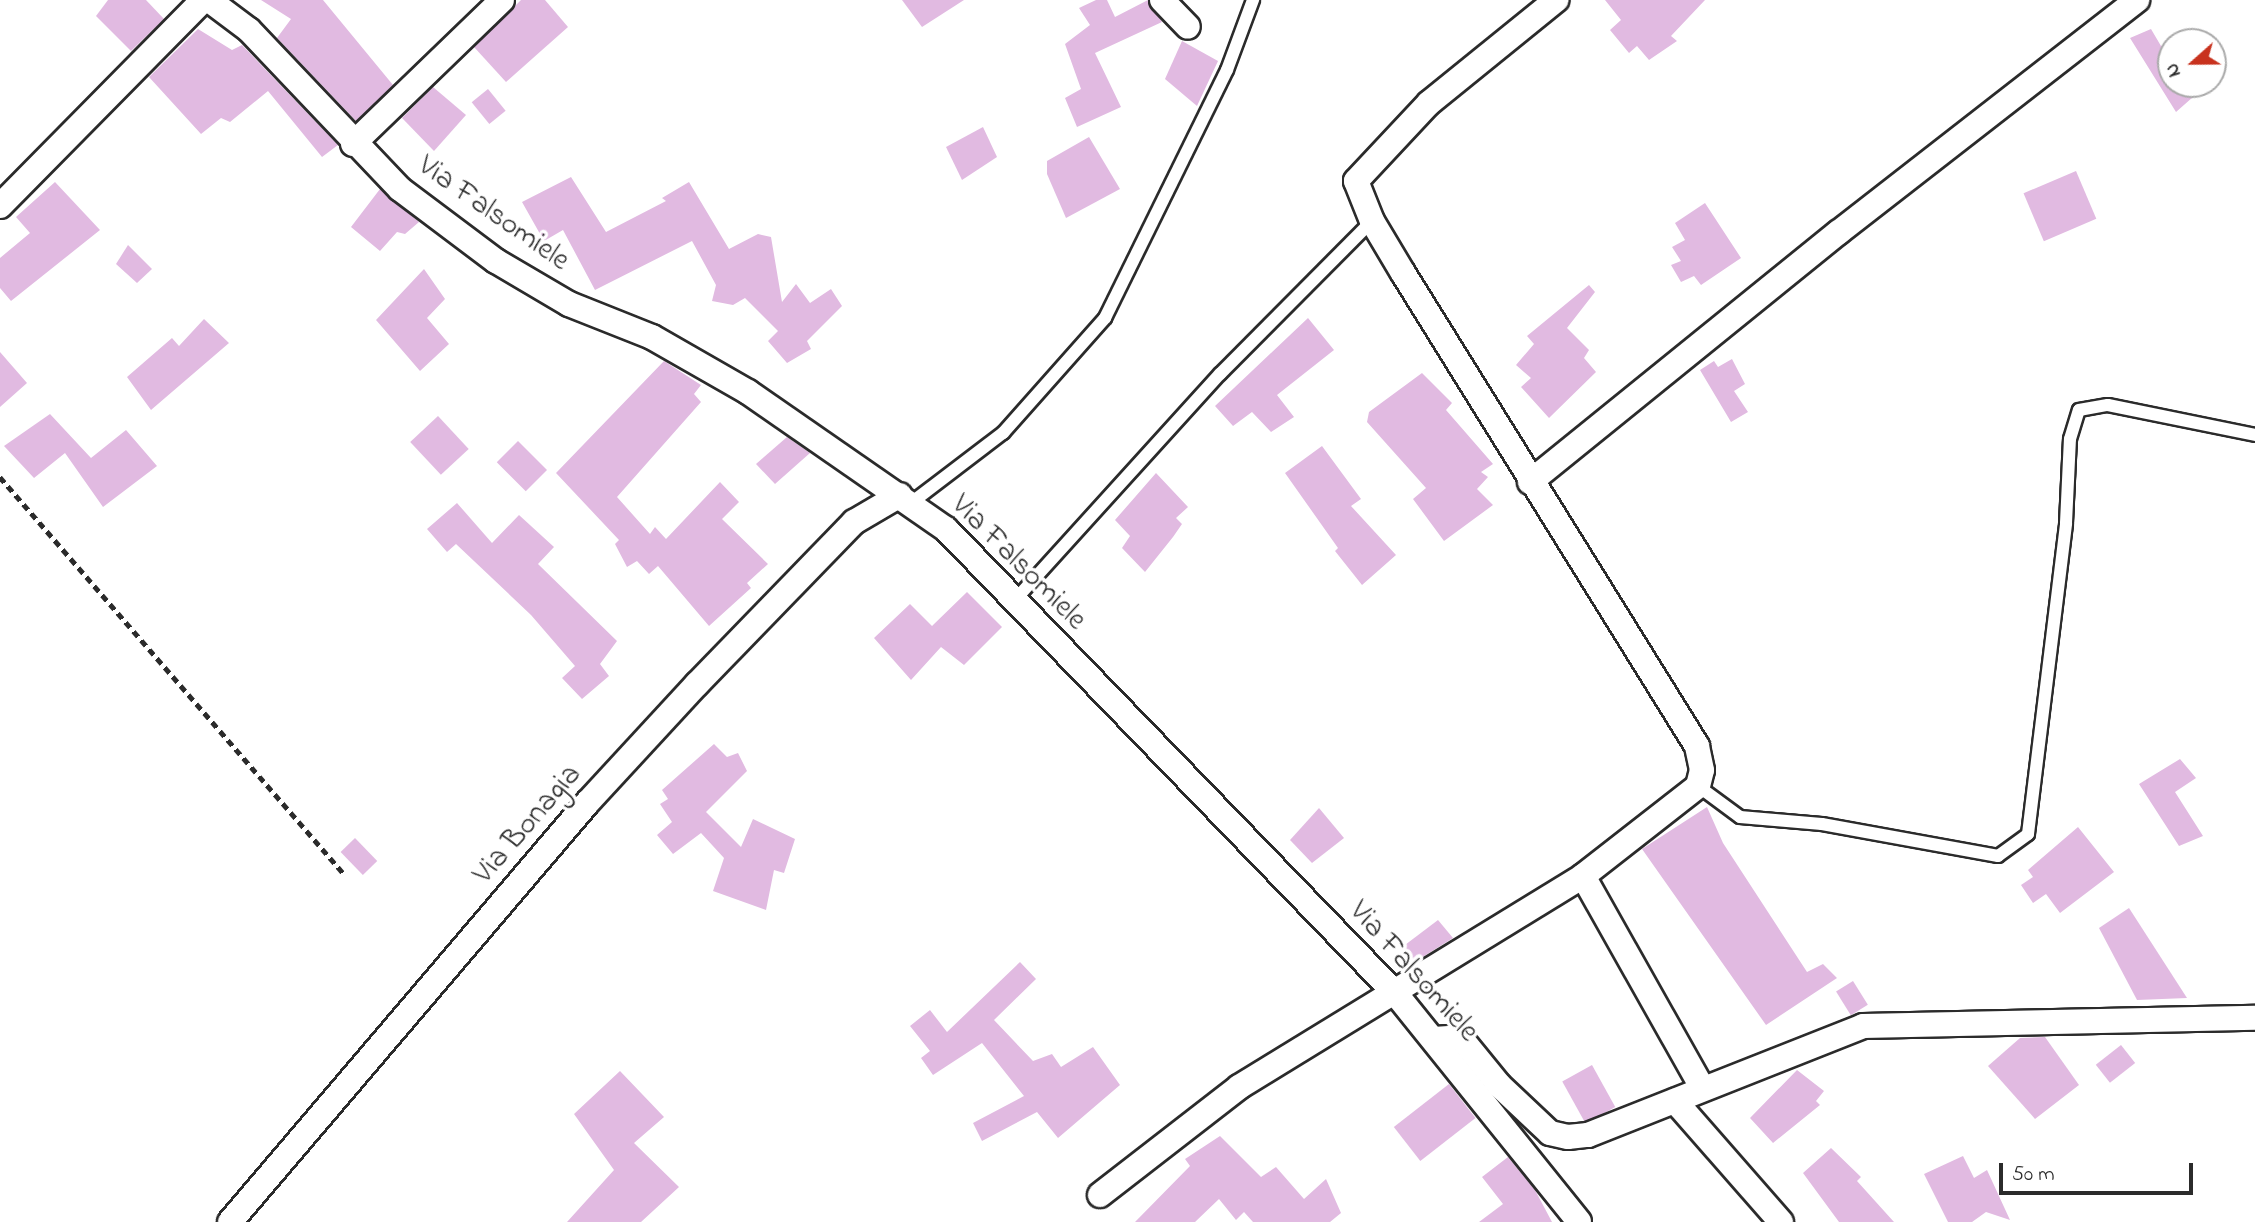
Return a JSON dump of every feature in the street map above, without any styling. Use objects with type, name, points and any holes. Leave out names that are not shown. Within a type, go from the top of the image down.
[{"type":"street","name":"Via Falsomiele","points":[[206,0],[249,30],[353,144],[400,189],[496,261],[569,304],[652,337],[748,392],[946,529],[1396,994],[1579,1222]]},
{"type":"street","points":[[0,206],[206,0]]},
{"type":"street","points":[[353,144],[502,0]]},
{"type":"street","points":[[1162,0],[1188,27]]},
{"type":"street","points":[[1100,1195],[1239,1087],[1396,994],[1583,876],[1698,786],[1702,770],[1698,746],[1530,482],[1372,221],[1356,181],[1429,103],[1556,0]]},
{"type":"street","points":[[1530,482],[1839,232],[2137,0]]},
{"type":"street","name":"Via Bonagia","points":[[230,1222],[587,802],[794,580],[855,522],[906,499]]},
{"type":"street","points":[[1583,876],[1703,1089]]},
{"type":"street","points":[[1434,1039],[1460,1037],[1499,1085],[1549,1133],[1587,1135],[1863,1026],[2255,1018]]},
{"type":"street","points":[[1675,1101],[1781,1222]]},
{"type":"lane","points":[[906,499],[1003,433],[1105,318],[1227,70],[1253,0]]},
{"type":"lane","points":[[1014,601],[1220,374],[1372,221]]},
{"type":"lane","points":[[1698,786],[1740,817],[1822,824],[1998,856],[2028,834],[2066,523],[2070,439],[2079,410],[2108,405],[2255,435]]},
{"type":"path","points":[[0,477],[344,874]]},
{"type":"building","points":[[108,0],[146,0],[164,19],[131,51],[96,16]]},
{"type":"building","points":[[261,0],[323,0],[393,85],[356,121],[277,38],[291,19]]},
{"type":"building","points":[[521,0],[545,0],[568,27],[506,82],[474,47]]},
{"type":"building","points":[[902,0],[964,0],[922,27]]},
{"type":"building","points":[[1096,0],[1107,0],[1115,17],[1148,0],[1162,22],[1095,53],[1121,107],[1077,127],[1065,98],[1081,89],[1065,44],[1090,25],[1079,8]]},
{"type":"building","points":[[1605,0],[1705,0],[1671,36],[1677,41],[1649,60],[1637,46],[1629,53],[1610,30],[1621,20]]},
{"type":"building","points":[[198,29],[232,50],[242,45],[338,145],[322,157],[268,91],[230,122],[221,118],[201,134],[149,77]]},
{"type":"building","points":[[2151,29],[2157,39],[2157,81],[2130,38]]},
{"type":"building","points":[[1182,41],[1218,61],[1197,106],[1165,79]]},
{"type":"building","points":[[433,87],[466,115],[434,151],[402,118]]},
{"type":"building","points":[[488,89],[506,111],[489,124],[472,102]]},
{"type":"building","points":[[2167,98],[2192,98],[2176,112]]},
{"type":"building","points":[[983,127],[997,157],[962,180],[946,147]]},
{"type":"building","points":[[1089,137],[1120,189],[1066,218],[1047,174],[1047,161]]},
{"type":"building","points":[[2076,171],[2096,219],[2044,241],[2024,193]]},
{"type":"building","points":[[571,177],[606,232],[666,201],[662,198],[689,182],[729,249],[758,234],[771,237],[782,302],[796,284],[810,303],[831,289],[842,306],[807,341],[811,349],[787,363],[768,341],[778,331],[745,298],[733,305],[712,301],[716,285],[692,241],[595,290],[563,230],[544,241],[522,202]]},
{"type":"building","points":[[55,182],[100,230],[11,301],[0,288],[0,258],[30,233],[16,217]]},
{"type":"building","points":[[380,189],[419,222],[405,234],[397,232],[380,251],[351,227]]},
{"type":"building","points":[[1705,203],[1741,258],[1701,285],[1694,276],[1681,282],[1671,265],[1681,261],[1672,247],[1685,240],[1675,223]]},
{"type":"building","points":[[128,245],[152,269],[137,283],[116,264]]},
{"type":"building","points":[[424,269],[445,299],[427,318],[449,344],[420,371],[376,320]]},
{"type":"building","points":[[1589,285],[1595,292],[1567,328],[1589,350],[1584,358],[1596,372],[1549,418],[1521,387],[1531,378],[1516,365],[1534,344],[1527,336]]},
{"type":"building","points":[[1308,318],[1334,350],[1277,395],[1294,417],[1271,432],[1252,412],[1233,426],[1215,406]]},
{"type":"building","points":[[204,319],[229,343],[151,410],[127,377],[172,338],[179,346]]},
{"type":"building","points":[[0,352],[27,383],[0,407]]},
{"type":"building","points":[[1732,359],[1745,384],[1734,391],[1748,412],[1731,422],[1700,370],[1714,361],[1718,367]]},
{"type":"building","points":[[664,361],[701,385],[694,394],[701,402],[617,497],[650,534],[655,527],[666,539],[720,482],[739,502],[722,519],[768,564],[747,583],[751,588],[709,626],[658,566],[649,574],[637,561],[627,567],[615,544],[619,540],[556,473]]},
{"type":"building","points":[[1422,373],[1452,403],[1446,410],[1493,464],[1481,472],[1488,477],[1477,489],[1493,505],[1444,541],[1413,499],[1426,488],[1367,422],[1369,412]]},
{"type":"building","points":[[50,414],[91,458],[126,430],[157,466],[103,507],[65,453],[34,478],[4,446]]},
{"type":"building","points":[[438,416],[469,449],[441,475],[410,442]]},
{"type":"building","points":[[787,437],[810,453],[775,484],[756,464]]},
{"type":"building","points":[[518,441],[547,470],[526,491],[497,462]]},
{"type":"building","points":[[1322,446],[1361,499],[1351,506],[1396,555],[1362,585],[1335,551],[1338,548],[1285,473]]},
{"type":"building","points":[[1156,473],[1188,507],[1176,518],[1182,524],[1145,572],[1122,548],[1130,536],[1115,520]]},
{"type":"building","points":[[457,503],[492,543],[519,515],[554,547],[538,564],[617,641],[600,664],[609,676],[582,699],[562,678],[575,666],[531,615],[456,544],[447,552],[427,529]]},
{"type":"building","points":[[967,592],[1002,627],[964,665],[941,647],[911,680],[874,638],[910,604],[932,626]]},
{"type":"building","points":[[714,744],[727,757],[738,753],[747,771],[706,812],[741,847],[753,819],[795,839],[784,873],[774,870],[766,910],[713,891],[724,858],[701,833],[673,854],[657,835],[672,822],[660,804],[668,799],[662,790]]},
{"type":"building","points":[[2180,759],[2196,778],[2175,792],[2203,836],[2179,846],[2139,784]]},
{"type":"building","points":[[1707,807],[1723,843],[1807,972],[1823,964],[1837,978],[1766,1025],[1642,849]]},
{"type":"building","points":[[1319,808],[1344,838],[1312,863],[1290,840]]},
{"type":"building","points":[[2078,827],[2114,872],[2060,913],[2046,894],[2033,903],[2021,885],[2033,877],[2028,870]]},
{"type":"building","points":[[355,838],[377,861],[363,875],[341,852]]},
{"type":"building","points":[[2129,908],[2187,998],[2137,1000],[2099,928]]},
{"type":"building","points":[[1438,920],[1453,938],[1413,963],[1401,948]]},
{"type":"building","points":[[1020,962],[1036,979],[994,1020],[1033,1061],[1052,1054],[1061,1067],[1093,1047],[1120,1085],[1058,1138],[1037,1112],[982,1141],[973,1123],[1024,1096],[982,1043],[933,1075],[921,1058],[930,1051],[910,1026],[930,1010],[947,1032]]},
{"type":"building","points":[[1853,981],[1868,1005],[1851,1015],[1836,992]]},
{"type":"building","points":[[2045,1037],[2079,1085],[2035,1119],[1988,1066],[2020,1038]]},
{"type":"building","points":[[2121,1045],[2135,1063],[2110,1083],[2096,1065]]},
{"type":"building","points":[[1592,1065],[1615,1107],[1586,1123],[1562,1081]]},
{"type":"building","points":[[1797,1070],[1824,1091],[1816,1101],[1820,1105],[1773,1143],[1750,1118]]},
{"type":"building","points":[[620,1071],[664,1117],[634,1143],[679,1187],[641,1222],[567,1222],[614,1170],[574,1114]]},
{"type":"building","points":[[1449,1084],[1475,1118],[1420,1161],[1394,1127]]},
{"type":"building","points":[[1220,1136],[1261,1177],[1276,1167],[1304,1199],[1326,1179],[1341,1213],[1330,1222],[1253,1222],[1244,1212],[1236,1220],[1219,1199],[1195,1222],[1135,1222],[1190,1166],[1185,1159]]},
{"type":"building","points":[[1831,1148],[1861,1177],[1857,1181],[1894,1222],[1839,1222],[1803,1173]]},
{"type":"building","points":[[1963,1156],[1974,1178],[1987,1170],[2010,1220],[1986,1212],[1972,1222],[1948,1222],[1924,1174]]},
{"type":"building","points":[[1508,1157],[1535,1190],[1552,1222],[1479,1222],[1503,1204],[1482,1177]]}]
